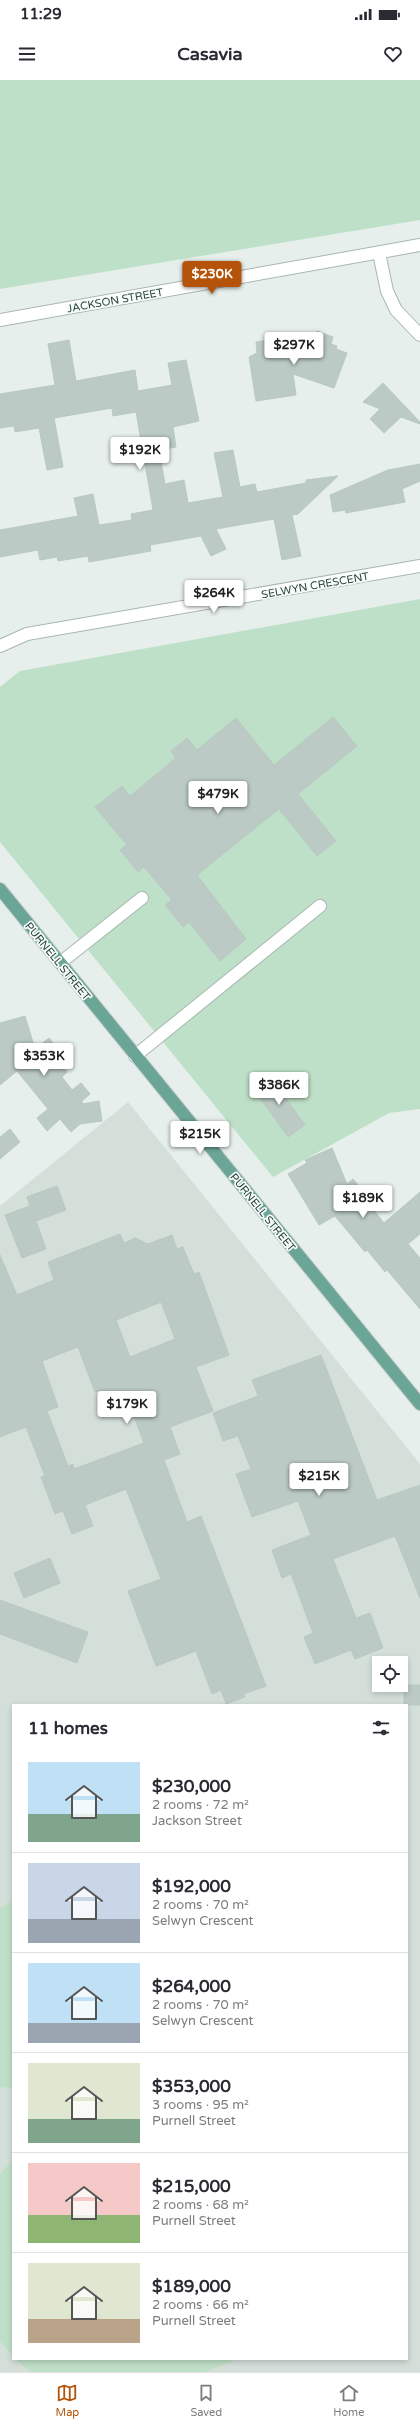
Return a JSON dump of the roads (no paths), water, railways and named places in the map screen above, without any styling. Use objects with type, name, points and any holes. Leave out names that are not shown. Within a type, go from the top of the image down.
[{"type":"main road","name":"PURNELL STREET","points":[[0,889],[420,1404]]},
{"type":"street","name":"JACKSON STREET","points":[[0,320],[420,245]]},
{"type":"street","points":[[379,252],[387,291],[396,310],[420,335]]},
{"type":"street","name":"SELWYN CRESCENT","points":[[0,646],[27,634],[420,566]]},
{"type":"street","points":[[60,963],[142,898]]},
{"type":"street","points":[[135,1056],[320,906]]}]
